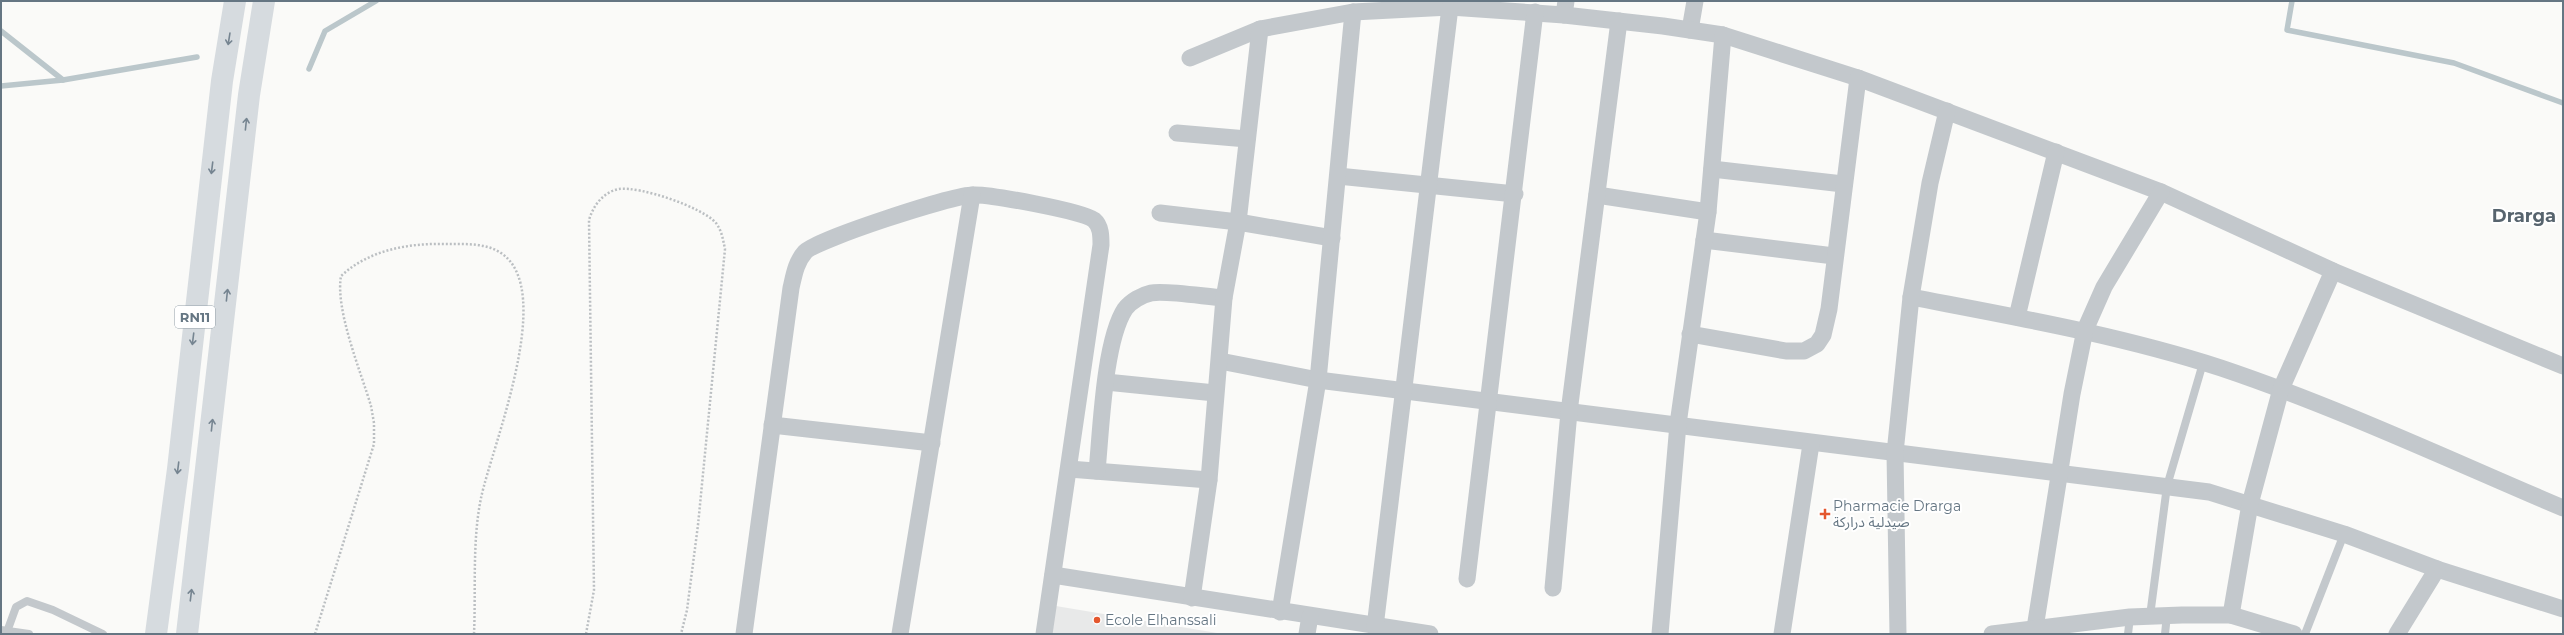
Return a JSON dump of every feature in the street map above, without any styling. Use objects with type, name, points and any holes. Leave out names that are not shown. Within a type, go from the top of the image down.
[{"type":"highway","name":"RN11","points":[[156,634],[178,470],[222,81],[235,1]]},
{"type":"highway","name":"RN11","points":[[187,634],[249,95],[264,1]]},
{"type":"street","points":[[1690,30],[1695,1]]},
{"type":"street","points":[[1375,627],[1450,7]]},
{"type":"street","points":[[1190,58],[1260,29],[1353,12],[1450,7],[1535,12],[1565,8],[1619,21],[1690,30],[1723,36],[1858,78],[2161,192],[2333,270],[2563,366]]},
{"type":"street","points":[[1280,612],[1318,380],[1353,12]]},
{"type":"street","points":[[1468,579],[1515,194],[1535,12]]},
{"type":"street","points":[[1553,588],[1569,412],[1619,21]]},
{"type":"street","points":[[1192,598],[1209,480],[1224,298],[1238,222],[1260,29]]},
{"type":"street","points":[[1660,634],[1678,424],[1708,212],[1723,36]]},
{"type":"street","points":[[1690,334],[1786,351],[1804,351],[1811,348],[1823,335],[1828,309],[1843,184],[1858,78]]},
{"type":"street","points":[[1898,634],[1894,453],[1910,297],[1930,183],[1947,111]]},
{"type":"street","points":[[1177,133],[1247,139]]},
{"type":"street","points":[[2017,317],[2056,152]]},
{"type":"street","points":[[1712,169],[1843,184]]},
{"type":"street","points":[[1338,176],[1515,194]]},
{"type":"street","points":[[2034,628],[2085,330],[2104,287],[2161,192]]},
{"type":"street","points":[[900,634],[972,195]]},
{"type":"street","points":[[744,634],[791,288],[798,260],[805,251],[814,244],[832,237],[904,214],[972,195],[1071,211],[1093,220],[1099,226],[1101,245],[1044,634]]},
{"type":"street","points":[[1597,195],[1708,212]]},
{"type":"street","points":[[1160,213],[1238,222],[1332,238]]},
{"type":"street","points":[[1704,240],[1834,256]]},
{"type":"street","points":[[2231,615],[2250,504],[2281,389],[2333,270]]},
{"type":"street","points":[[1096,471],[1106,382],[1114,336],[1126,308],[1137,298],[1152,293],[1224,298]]},
{"type":"street","points":[[1910,297],[2085,330],[2204,363],[2281,389],[2563,508]]},
{"type":"street","points":[[1220,361],[1318,380],[1403,389],[1569,412],[1678,424],[1811,444],[2209,492],[2344,534],[2437,569],[2563,609]]},
{"type":"street","points":[[1106,382],[1215,393]]},
{"type":"street","points":[[772,425],[932,443]]},
{"type":"street","points":[[1782,634],[1811,444]]},
{"type":"street","points":[[1069,469],[1209,480]]},
{"type":"street","points":[[2397,634],[2437,569]]},
{"type":"street","points":[[1053,575],[1375,627],[1430,634]]},
{"type":"street","points":[[1992,634],[2034,628],[2051,630],[2130,617],[2231,615],[2254,628],[2294,634]]},
{"type":"street","points":[[1307,634],[1310,616]]},
{"type":"lane","points":[[2165,634],[2159,616],[2167,486],[2204,363]]},
{"type":"lane","points":[[2305,634],[2344,534]]},
{"type":"lane","points":[[29,634],[4,629],[16,607],[27,601],[53,610],[103,634]]},
{"type":"lane","points":[[2128,634],[2130,617]]},
{"type":"path","points":[[586,634],[594,590],[588,220],[592,209],[598,202],[609,192],[620,189],[635,190],[668,199],[706,215],[719,228],[725,249],[698,525],[681,634]]},
{"type":"path","points":[[315,634],[374,444],[374,423],[371,406],[341,306],[339,287],[341,276],[360,262],[384,250],[427,243],[472,244],[491,248],[502,254],[516,270],[521,283],[523,306],[518,368],[481,498],[476,526],[474,634]]},
{"type":"shaded area","name":"Ecole Elhanssali","points":[[1056,606],[1223,634],[1052,634]]},
{"type":"waterway","points":[[309,69],[325,31],[376,1]]},
{"type":"waterway","points":[[2292,1],[2287,30],[2454,63],[2563,103]]},
{"type":"waterway","points":[[1,31],[63,80],[197,57]]},
{"type":"waterway","points":[[1,86],[63,80]]},
{"type":"place","name":"Pharmacie Drarga صيدلية دراركة","points":[[1825,514]]},
{"type":"place","name":"Ecole Elhanssali","points":[[1097,620]]},
{"type":"district","name":"Drarga","points":[[2524,216]]}]
